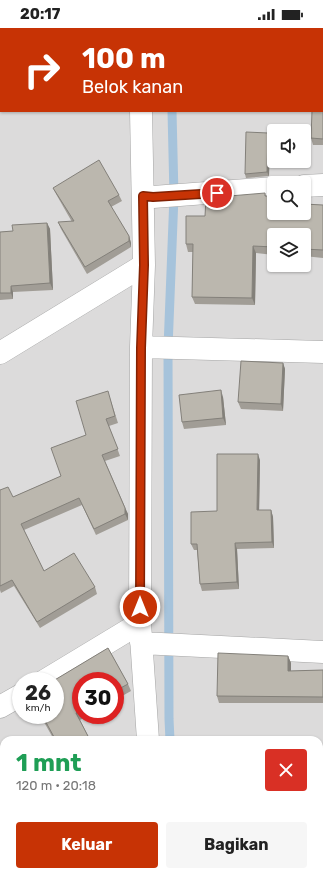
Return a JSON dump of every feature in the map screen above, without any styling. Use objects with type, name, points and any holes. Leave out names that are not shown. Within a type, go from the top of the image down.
[{"type":"street","points":[[141,112],[154,196],[144,265],[150,347],[151,639],[148,736]]},
{"type":"street","points":[[311,186],[323,185]]},
{"type":"street","points":[[154,196],[267,188]]},
{"type":"street","points":[[0,353],[144,265]]},
{"type":"street","points":[[150,347],[323,352]]},
{"type":"street","points":[[64,673],[151,639],[323,652]]},
{"type":"street","points":[[0,708],[12,701]]},
{"type":"shaded area","points":[[0,112],[323,112],[323,736],[0,736]]},
{"type":"building","points":[[312,112],[323,112],[323,139],[311,138]]},
{"type":"building","points":[[246,132],[267,133],[267,172],[245,174]]},
{"type":"building","points":[[99,160],[119,195],[108,201],[129,236],[129,241],[85,267],[58,222],[74,221],[53,188]]},
{"type":"building","points":[[265,193],[265,196],[267,196],[267,220],[311,220],[311,204],[323,205],[323,250],[311,249],[311,228],[267,228],[267,247],[253,246],[252,298],[192,297],[193,244],[186,244],[186,216],[205,216],[206,198]]},
{"type":"building","points":[[47,223],[50,283],[11,286],[11,293],[0,293],[0,232],[13,231],[12,225]]},
{"type":"building","points":[[241,361],[283,363],[281,404],[238,402]]},
{"type":"building","points":[[221,390],[223,418],[182,422],[179,395]]},
{"type":"building","points":[[108,391],[115,416],[106,419],[118,449],[102,455],[125,508],[125,514],[94,529],[79,498],[21,524],[44,571],[74,553],[95,587],[37,622],[12,580],[0,586],[0,490],[8,487],[13,497],[61,476],[51,448],[86,435],[76,401]]},
{"type":"building","points":[[217,454],[258,454],[257,510],[271,510],[272,542],[235,543],[237,582],[200,584],[197,544],[191,544],[191,512],[217,511]]},
{"type":"building","points":[[108,648],[121,672],[72,672],[72,724],[82,724],[88,736],[53,736],[47,724],[64,724],[64,674]]},
{"type":"building","points":[[218,653],[288,656],[288,671],[323,670],[323,697],[217,696]]},
{"type":"building","points":[[124,677],[128,684],[124,686]]},
{"type":"waterway","points":[[170,736],[168,348],[174,196],[172,112]]},
{"type":"route","points":[[140,607],[141,348],[144,265],[143,196],[153,197],[217,193]]}]
